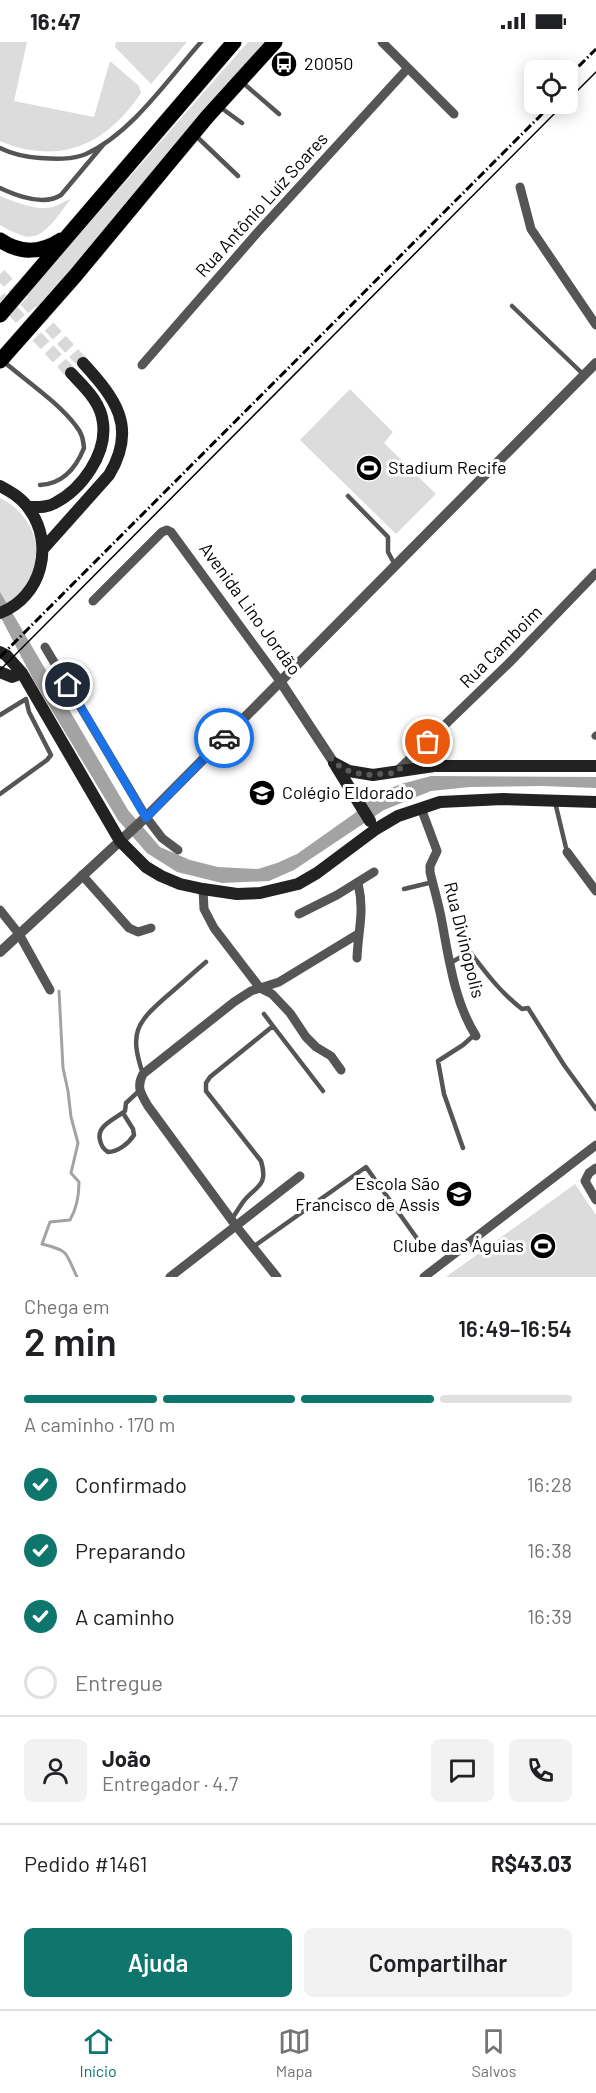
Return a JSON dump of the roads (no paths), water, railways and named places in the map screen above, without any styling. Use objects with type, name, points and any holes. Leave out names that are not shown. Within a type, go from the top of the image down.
[{"type":"highway","points":[[0,315],[234,42]]},
{"type":"highway","points":[[1,360],[75,276],[193,134],[275,42]]},
{"type":"highway","points":[[204,78],[193,106],[198,114],[213,111]]},
{"type":"highway","points":[[0,240],[18,248],[36,251],[45,249],[68,236]]},
{"type":"main road","points":[[43,549],[109,475],[121,445],[119,409],[106,388],[83,363]]},
{"type":"main road","points":[[28,507],[54,504],[72,492],[99,456],[103,442],[103,423],[99,408],[71,373]]},
{"type":"main road","points":[[0,486],[15,494],[28,507],[36,519],[43,549],[38,575],[28,593],[13,606],[0,613]]},
{"type":"main road","points":[[0,652],[6,655],[22,673],[30,697],[132,855],[153,871],[180,884],[203,890],[237,894],[260,893],[298,884],[317,873],[373,825],[440,802],[457,800],[596,802]]},
{"type":"main road","points":[[0,672],[12,677],[22,673]]},
{"type":"main road","points":[[334,763],[357,774],[373,775],[434,766],[596,766]]},
{"type":"main road","name":"Avenida Lino Jordão","points":[[334,763],[373,825]]},
{"type":"street","points":[[382,42],[454,114]]},
{"type":"street","name":"Rua Antônio Luíz Soares","points":[[142,364],[258,232],[408,68]]},
{"type":"street","points":[[520,187],[531,229],[596,325]]},
{"type":"street","points":[[0,952],[145,819],[596,363]]},
{"type":"street","name":"Avenida Lino Jordão","points":[[93,601],[162,532],[167,530],[171,532],[280,681],[334,763]]},
{"type":"street","name":"Rua Camboim","points":[[395,773],[509,663],[596,573]]},
{"type":"street","points":[[45,647],[145,819],[162,838],[178,850]]},
{"type":"street","points":[[428,742],[434,766]]},
{"type":"street","name":"Rua Divinopolis","points":[[421,808],[437,851],[430,866],[450,963],[476,1036]]},
{"type":"street","points":[[567,852],[596,891]]},
{"type":"street","points":[[299,914],[374,872]]},
{"type":"street","points":[[82,875],[129,928],[138,932],[151,928]]},
{"type":"street","points":[[357,883],[363,915],[358,934],[357,958]]},
{"type":"street","points":[[203,890],[204,909],[208,920],[260,988],[272,994],[290,1013],[306,1037],[316,1047],[331,1056],[342,1070]]},
{"type":"street","points":[[0,910],[18,934],[50,990]]},
{"type":"street","points":[[277,1277],[148,1106],[139,1091],[140,1080],[143,1074],[234,1002],[260,988],[279,982],[358,934]]},
{"type":"street","points":[[424,1277],[596,1145]]},
{"type":"street","points":[[592,1171],[585,1181],[596,1200]]},
{"type":"street","points":[[170,1277],[234,1222],[300,1176]]},
{"type":"lane","points":[[0,148],[30,157],[68,158],[85,154],[124,128],[201,42]]},
{"type":"lane","points":[[240,81],[279,114]]},
{"type":"lane","points":[[213,111],[242,123]]},
{"type":"lane","points":[[193,134],[238,176]]},
{"type":"lane","points":[[0,188],[27,198],[49,200],[56,198],[107,140]]},
{"type":"lane","points":[[512,306],[584,375]]},
{"type":"lane","points":[[1,360],[64,413],[83,436],[84,448],[67,476],[51,484],[40,485]]},
{"type":"lane","points":[[348,496],[388,537],[388,552],[395,565]]},
{"type":"lane","points":[[0,714],[30,697]]},
{"type":"lane","points":[[0,794],[51,755],[29,712],[30,697]]},
{"type":"lane","points":[[555,800],[567,852]]},
{"type":"lane","points":[[404,889],[433,882]]},
{"type":"lane","points":[[450,963],[470,952],[508,999],[522,1009],[528,1008],[564,1065],[596,1109]]},
{"type":"lane","points":[[143,1074],[136,1045],[137,1031],[144,1016],[206,962]]},
{"type":"lane","points":[[264,1014],[324,1091]]},
{"type":"lane","points":[[234,1222],[242,1203],[260,1187],[263,1180],[263,1168],[261,1161],[206,1091],[206,1083],[217,1071],[273,1026]]},
{"type":"lane","points":[[463,1148],[444,1094],[438,1061],[473,1036],[471,1027]]},
{"type":"lane","points":[[123,1113],[133,1129],[132,1138],[115,1151],[105,1151],[99,1137],[100,1130],[123,1113],[126,1103],[139,1091]]},
{"type":"lane","points":[[253,1247],[366,1167],[421,1244]]},
{"type":"waterway","points":[[59,991],[63,1068],[78,1143],[71,1173],[79,1182],[79,1192],[70,1220],[50,1222],[42,1244],[66,1254],[77,1277]]},
{"type":"tunnel","points":[[0,274],[83,363]]},
{"type":"tunnel","points":[[0,297],[71,373]]},
{"type":"tram line","points":[[578,90],[596,72]]},
{"type":"tram line","points":[[0,670],[554,114]]},
{"type":"railway","points":[[578,67],[596,49]]},
{"type":"railway","points":[[0,657],[542,114]]},
{"type":"place","name":"20050","points":[[284,64]]},
{"type":"place","name":"Stadium Recife","points":[[369,468]]},
{"type":"place","name":"Colégio Eldorado","points":[[262,793]]},
{"type":"place","name":"Escola São Francisco de Assis","points":[[459,1194]]},
{"type":"place","name":"Clube das Águias","points":[[543,1246]]}]
